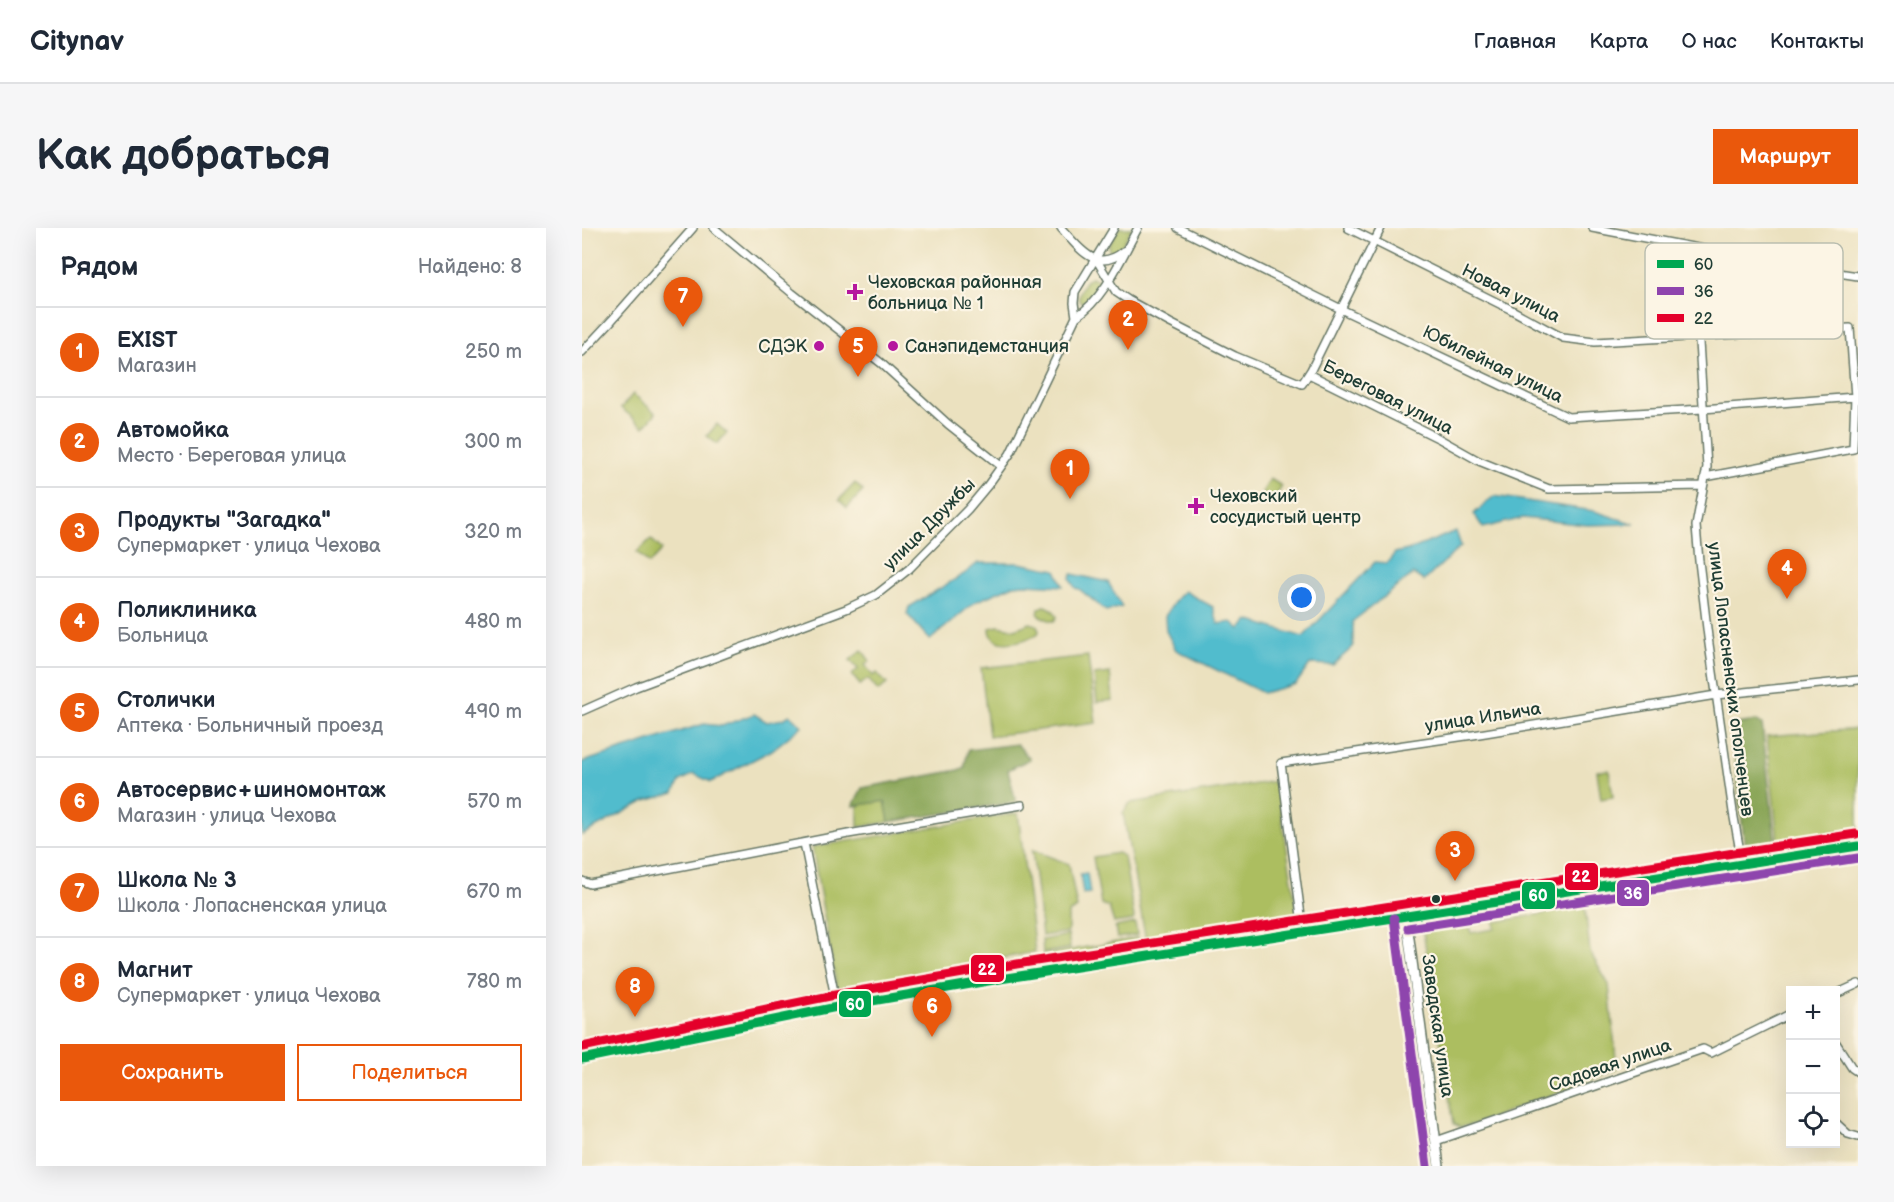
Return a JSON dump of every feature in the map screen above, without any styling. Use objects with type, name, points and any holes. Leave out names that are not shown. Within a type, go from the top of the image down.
[{"type":"main road","points":[[582,1059],[837,1007],[1025,975],[1406,916]]},
{"type":"main road","name":"Заводская улица","points":[[1406,916],[1439,1166]]},
{"type":"street","points":[[582,352],[693,228]]},
{"type":"street","points":[[714,228],[881,363],[948,424],[1001,466]]},
{"type":"street","points":[[1061,228],[1086,255],[1096,260],[1113,258],[1123,252]]},
{"type":"street","name":"улица Дружбы","points":[[1076,317],[1075,292],[1114,228]]},
{"type":"street","name":"улица Дружбы","points":[[582,711],[636,687],[828,617],[876,595],[909,569],[969,509],[1010,454],[1076,317],[1090,308],[1138,228]]},
{"type":"street","name":"Юбилейная улица","points":[[1178,228],[1568,417],[1855,397]]},
{"type":"street","name":"Новая улица","points":[[1348,228],[1563,338],[1595,342],[1656,339]]},
{"type":"street","points":[[1309,374],[1380,228]]},
{"type":"street","points":[[1592,228],[1631,232],[1674,243]]},
{"type":"street","points":[[1106,242],[1107,252],[1110,255],[1123,252]]},
{"type":"street","name":"Береговая улица","points":[[1096,260],[1116,292],[1235,356],[1302,384],[1309,374],[1479,461],[1549,489],[1703,486]]},
{"type":"street","points":[[1843,274],[1858,276]]},
{"type":"street","name":"Новая улица","points":[[1843,328],[1850,328],[1855,397]]},
{"type":"street","name":"улица Лопасненских ополченцев","points":[[1697,339],[1707,466],[1696,526],[1705,618],[1732,812],[1742,863]]},
{"type":"street","points":[[1705,477],[1853,449],[1855,397]]},
{"type":"street","name":"улица Ильича","points":[[1303,931],[1281,763],[1473,735],[1716,695],[1858,680]]},
{"type":"street","points":[[582,881],[590,884],[804,843],[1022,805]]},
{"type":"street","points":[[804,843],[837,1007]]},
{"type":"street","points":[[1406,916],[1858,846]]},
{"type":"street","points":[[1840,992],[1858,984]]},
{"type":"street","name":"Садовая улица","points":[[1436,1141],[1703,1050],[1711,1053],[1786,1016]]},
{"type":"street","points":[[1840,1049],[1852,1068],[1858,1072]]},
{"type":"street","points":[[1840,1127],[1848,1134],[1858,1137]]},
{"type":"green space","points":[[1119,228],[1132,228],[1119,251],[1114,253],[1109,250],[1109,245]]},
{"type":"green space","points":[[1091,277],[1098,280],[1099,286],[1090,302],[1083,303],[1079,300],[1081,290],[1084,283]]},
{"type":"green space","points":[[633,394],[656,413],[644,427],[621,408]]},
{"type":"green space","points":[[717,424],[727,433],[717,444],[707,436]]},
{"type":"green space","points":[[1270,479],[1282,486],[1274,500],[1262,493]]},
{"type":"green space","points":[[855,483],[863,491],[847,508],[839,500]]},
{"type":"green space","points":[[651,539],[662,550],[649,564],[637,552]]},
{"type":"green space","points":[[1044,606],[1051,608],[1055,613],[1057,617],[1054,621],[1038,615],[1039,609]]},
{"type":"green space","points":[[1030,623],[1037,625],[1038,634],[1010,643],[996,640],[990,628],[998,626],[1015,629]]},
{"type":"green space","points":[[862,650],[870,661],[865,665],[873,676],[877,673],[887,684],[878,691],[868,679],[860,685],[852,675],[858,669],[850,660]]},
{"type":"green space","points":[[1088,656],[1096,723],[989,736],[981,668]]},
{"type":"green space","points":[[1110,673],[1113,700],[1097,702],[1094,675]]},
{"type":"green space","points":[[1757,721],[1762,724],[1775,838],[1771,844],[1750,846],[1744,841],[1732,729],[1736,724]]},
{"type":"green space","points":[[1858,729],[1858,829],[1778,841],[1767,736]]},
{"type":"green space","points":[[1017,744],[1030,759],[1008,770],[1016,802],[889,822],[885,801],[853,806],[862,788],[964,769],[968,750]]},
{"type":"green space","points":[[1609,770],[1613,797],[1601,799],[1597,771]]},
{"type":"green space","points":[[1276,781],[1298,918],[1146,941],[1123,813],[1130,803]]},
{"type":"green space","points":[[886,801],[889,822],[858,827],[858,805]]},
{"type":"green space","points":[[1018,813],[1035,952],[837,989],[812,847]]},
{"type":"green space","points":[[1032,850],[1069,864],[1077,908],[1068,913],[1068,932],[1042,936]]},
{"type":"green space","points":[[1118,853],[1124,857],[1134,918],[1114,923],[1109,907],[1101,904],[1093,857]]},
{"type":"green space","points":[[1585,907],[1590,952],[1609,985],[1617,1070],[1475,1124],[1460,1127],[1454,1124],[1423,931],[1469,925],[1471,933],[1495,929],[1494,922]]},
{"type":"green space","points":[[1135,923],[1137,935],[1117,938],[1115,927]]},
{"type":"green space","points":[[1068,935],[1070,948],[1043,953],[1042,940]]},
{"type":"green space","points":[[1137,938],[1139,946],[1136,949],[1097,955],[1095,946]]},
{"type":"green space","points":[[1092,946],[1094,956],[1047,963],[1044,955]]},
{"type":"water","points":[[1494,496],[1594,511],[1635,524],[1587,525],[1523,518],[1483,528],[1474,514]]},
{"type":"water","points":[[1456,531],[1461,546],[1424,581],[1413,574],[1353,621],[1353,647],[1333,665],[1310,664],[1296,684],[1263,693],[1176,650],[1166,631],[1165,616],[1184,591],[1213,607],[1218,624],[1232,622],[1240,629],[1248,620],[1303,637],[1375,562],[1387,563],[1395,553],[1412,549]]},
{"type":"water","points":[[978,563],[1019,563],[1056,570],[1063,586],[1014,585],[975,602],[930,640],[907,614],[909,607]]},
{"type":"water","points":[[1072,574],[1108,582],[1122,607],[1106,611],[1075,588],[1070,578]]},
{"type":"water","points":[[754,714],[767,722],[790,715],[802,726],[772,750],[711,782],[694,774],[680,781],[674,793],[645,801],[582,835],[582,762],[704,724],[722,726]]},
{"type":"water","points":[[1087,873],[1090,893],[1083,894],[1080,874]]},
{"type":"transit line","name":"22","points":[[582,1047],[835,995],[998,967],[1856,834]]},
{"type":"transit line","name":"60","points":[[582,1059],[837,1007],[1000,979],[1858,846]]},
{"type":"transit line","name":"36","points":[[1408,928],[1858,858]]},
{"type":"transit line","name":"36","points":[[1394,918],[1427,1166]]},
{"type":"place","name":"Чеховская районная больница № 1","points":[[855,292]]},
{"type":"place","name":"Школа № 3","points":[[683,327]]},
{"type":"place","name":"СДЭК","points":[[819,346]]},
{"type":"place","name":"Санэпидемстанция","points":[[893,346]]},
{"type":"place","name":"Автомойка","points":[[1128,350]]},
{"type":"place","name":"Столички","points":[[858,377]]},
{"type":"place","name":"EXIST","points":[[1070,499]]},
{"type":"place","name":"Чеховский сосудистый центр","points":[[1196,506]]},
{"type":"place","name":"Поликлиника","points":[[1787,599]]},
{"type":"place","name":"Продукты \"Загадка\"","points":[[1455,881]]},
{"type":"place","name":"Магнит","points":[[635,1017]]},
{"type":"place","name":"Автосервис+шиномонтаж","points":[[932,1037]]}]
